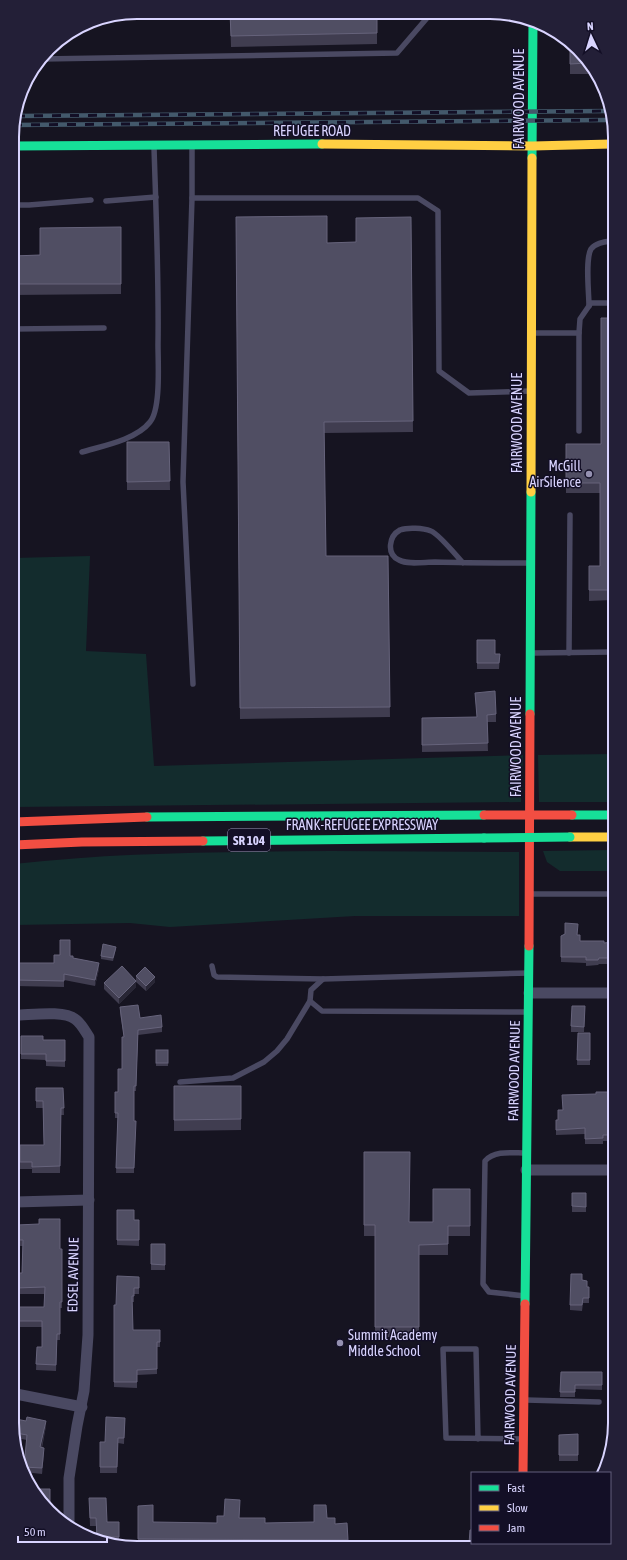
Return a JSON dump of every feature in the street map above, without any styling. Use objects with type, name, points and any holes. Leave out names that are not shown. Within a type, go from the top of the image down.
[{"type":"main road","name":"FAIRWOOD AVENUE","points":[[523,1472],[529,993],[533,27]]},
{"type":"main road","name":"REFUGEE ROAD","points":[[19,146],[533,146],[608,144]]},
{"type":"main road","name":"FRANK-REFUGEE EXPRESSWAY","points":[[19,822],[161,817],[608,814]]},
{"type":"main road","name":"FRANK-REFUGEE EXPRESSWAY","points":[[19,846],[82,842],[608,837]]},
{"type":"street","points":[[529,993],[608,993]]},
{"type":"street","name":"EDSEL AVENUE","points":[[19,1015],[64,1014],[75,1018],[89,1037],[88,1335],[82,1407],[76,1426],[69,1478],[68,1519]]},
{"type":"street","points":[[526,1170],[608,1170]]},
{"type":"street","points":[[19,1202],[89,1200]]},
{"type":"street","points":[[19,1395],[82,1407]]},
{"type":"lane","points":[[48,59],[397,53],[427,19]]},
{"type":"lane","points":[[82,452],[120,440],[139,432],[149,424],[154,417],[157,402],[158,291],[154,145]]},
{"type":"lane","points":[[192,145],[192,198],[183,482],[193,684]]},
{"type":"lane","points":[[106,201],[156,197]]},
{"type":"lane","points":[[192,198],[418,198],[438,211],[439,371],[469,393],[532,391]]},
{"type":"lane","points":[[19,205],[91,200]]},
{"type":"lane","points":[[589,306],[588,263],[591,249],[600,242],[608,241]]},
{"type":"lane","points":[[579,431],[580,318],[591,303],[608,303]]},
{"type":"lane","points":[[19,329],[104,328]]},
{"type":"lane","points":[[532,333],[579,333]]},
{"type":"lane","points":[[569,653],[570,515]]},
{"type":"lane","points":[[463,563],[432,531],[415,528],[401,530],[392,538],[390,547],[394,556],[399,560],[411,562],[463,563],[531,563]]},
{"type":"lane","points":[[530,654],[608,652]]},
{"type":"lane","points":[[529,894],[608,894]]},
{"type":"lane","points":[[212,966],[214,975],[217,977],[323,979],[529,973]]},
{"type":"lane","points":[[180,1082],[233,1078],[264,1062],[277,1051],[287,1039],[310,1001],[310,990],[323,979]]},
{"type":"lane","points":[[310,1001],[322,1011],[528,1012]]},
{"type":"lane","points":[[525,1296],[489,1292],[482,1284],[485,1161],[490,1156],[498,1153],[527,1153]]},
{"type":"lane","points":[[478,1439],[476,1349],[443,1349],[446,1438],[478,1439],[523,1440]]},
{"type":"lane","points":[[524,1399],[599,1402]]},
{"type":"green space","points":[[90,556],[86,651],[146,654],[154,766],[523,755],[521,802],[19,807],[19,558]]},
{"type":"green space","points":[[608,754],[608,802],[539,802],[538,755]]},
{"type":"green space","points":[[608,850],[608,871],[560,871],[547,862],[543,851]]},
{"type":"green space","points":[[212,852],[519,852],[519,916],[355,916],[170,927],[130,923],[19,925],[19,863],[93,857]]},
{"type":"building","points":[[230,19],[377,19],[377,33],[231,36]]},
{"type":"building","points":[[570,51],[571,56],[575,56],[582,63],[570,64]]},
{"type":"building","points":[[327,216],[327,243],[356,242],[356,218],[411,217],[413,421],[324,422],[326,556],[388,556],[390,707],[240,708],[236,217]]},
{"type":"building","points":[[121,227],[121,284],[19,284],[19,256],[40,255],[40,228]]},
{"type":"building","name":"McGill AirSilence","points":[[601,318],[608,318],[608,590],[589,590],[589,566],[600,566],[600,483],[566,483],[566,444],[601,444]]},
{"type":"building","points":[[127,442],[169,442],[170,481],[127,482]]},
{"type":"building","points":[[477,640],[495,640],[495,654],[500,654],[499,663],[477,663]]},
{"type":"building","points":[[495,691],[496,714],[487,715],[488,743],[422,745],[422,718],[477,717],[475,693]]},
{"type":"building","points":[[565,923],[578,924],[577,935],[580,935],[580,941],[604,941],[604,943],[608,943],[608,958],[586,960],[586,957],[561,957],[561,936],[565,934]]},
{"type":"building","points":[[60,940],[70,940],[70,956],[73,956],[73,958],[99,963],[95,980],[64,974],[64,981],[19,980],[19,963],[54,963],[54,955],[60,955]]},
{"type":"building","points":[[103,944],[116,947],[113,958],[101,956]]},
{"type":"building","points":[[122,966],[136,981],[119,998],[104,983]]},
{"type":"building","points":[[145,967],[155,977],[146,986],[136,976]]},
{"type":"building","points":[[138,1005],[140,1018],[161,1015],[162,1027],[138,1030],[136,1086],[134,1086],[134,1121],[136,1121],[134,1168],[116,1168],[118,1113],[115,1113],[115,1092],[118,1092],[118,1069],[122,1069],[122,1037],[124,1037],[120,1007]]},
{"type":"building","points":[[572,1006],[585,1006],[584,1027],[571,1026]]},
{"type":"building","points":[[578,1033],[590,1033],[590,1060],[577,1060]]},
{"type":"building","points":[[21,1036],[43,1036],[43,1040],[65,1040],[65,1061],[46,1061],[46,1054],[21,1054]]},
{"type":"building","points":[[156,1050],[168,1050],[168,1063],[156,1063]]},
{"type":"building","points":[[174,1086],[241,1086],[241,1119],[174,1120]]},
{"type":"building","points":[[36,1088],[63,1088],[64,1108],[61,1108],[60,1166],[32,1167],[32,1162],[20,1162],[20,1145],[44,1145],[43,1101],[36,1101]]},
{"type":"building","points":[[596,1092],[608,1092],[608,1135],[603,1135],[603,1138],[585,1139],[585,1128],[556,1130],[558,1110],[563,1110],[562,1095],[596,1094]]},
{"type":"building","points":[[364,1152],[410,1152],[409,1222],[433,1222],[433,1189],[470,1189],[470,1226],[448,1226],[448,1244],[419,1245],[419,1327],[375,1327],[375,1225],[364,1225]]},
{"type":"building","points":[[572,1193],[586,1193],[586,1207],[572,1206]]},
{"type":"building","points":[[117,1210],[134,1210],[134,1220],[139,1220],[139,1240],[117,1240]]},
{"type":"building","points":[[39,1219],[60,1219],[60,1249],[62,1249],[62,1302],[60,1302],[60,1334],[57,1334],[56,1365],[36,1364],[37,1347],[42,1347],[42,1321],[19,1321],[19,1307],[44,1307],[45,1287],[19,1288],[19,1273],[22,1273],[23,1240],[19,1240],[19,1225],[39,1224]]},
{"type":"building","points":[[151,1244],[165,1244],[165,1265],[151,1264]]},
{"type":"building","points":[[571,1274],[582,1274],[582,1280],[587,1281],[587,1287],[589,1287],[589,1298],[583,1298],[582,1305],[570,1305]]},
{"type":"building","points":[[117,1276],[139,1277],[139,1288],[134,1288],[134,1296],[132,1296],[133,1330],[160,1330],[160,1342],[157,1342],[157,1369],[137,1370],[137,1382],[114,1382],[114,1305],[116,1305]]},
{"type":"building","points":[[561,1372],[602,1372],[602,1385],[575,1385],[575,1392],[560,1392]]},
{"type":"building","points":[[27,1417],[46,1421],[40,1447],[44,1448],[42,1468],[28,1467],[25,1461],[27,1435],[20,1434],[19,1420],[26,1421]]},
{"type":"building","points":[[106,1417],[125,1418],[124,1438],[118,1438],[117,1467],[100,1467],[100,1442],[105,1442]]},
{"type":"building","points":[[578,1434],[578,1455],[559,1455],[559,1435]]},
{"type":"building","points":[[39,1489],[50,1489],[50,1503]]},
{"type":"building","points":[[89,1498],[106,1498],[107,1522],[119,1522],[119,1537],[106,1537],[97,1534],[96,1518],[90,1518]]},
{"type":"building","points":[[225,1499],[240,1500],[239,1518],[265,1518],[265,1523],[314,1522],[314,1505],[326,1505],[327,1518],[335,1518],[335,1524],[347,1523],[348,1540],[138,1539],[138,1506],[153,1505],[153,1522],[217,1523],[217,1516],[224,1516]]},
{"type":"building","points":[[470,1530],[471,1530],[471,1541],[469,1541]]},
{"type":"railway","points":[[21,116],[605,111]]},
{"type":"railway","points":[[20,125],[607,120]]},
{"type":"traffic: fast","points":[[532,158],[533,27]]},
{"type":"traffic: fast","points":[[19,146],[322,144]]},
{"type":"traffic: fast","points":[[530,714],[531,492]]},
{"type":"traffic: fast","points":[[147,817],[484,815]]},
{"type":"traffic: fast","points":[[572,815],[608,815]]},
{"type":"traffic: fast","points":[[484,838],[570,837]]},
{"type":"traffic: fast","points":[[203,841],[484,838]]},
{"type":"traffic: fast","points":[[525,1304],[529,946]]},
{"type":"traffic: slow","points":[[322,144],[533,146],[608,144]]},
{"type":"traffic: slow","points":[[531,492],[532,158]]},
{"type":"traffic: slow","points":[[570,837],[608,837]]},
{"type":"traffic: jam","points":[[529,946],[530,714]]},
{"type":"traffic: jam","points":[[484,815],[572,815]]},
{"type":"traffic: jam","points":[[19,822],[147,817]]},
{"type":"traffic: jam","points":[[19,845],[82,842],[203,841]]},
{"type":"traffic: jam","points":[[523,1472],[525,1304]]},
{"type":"place","name":"McGill AirSilence","points":[[589,474]]},
{"type":"place","name":"Summit Academy Middle School","points":[[340,1343]]}]
